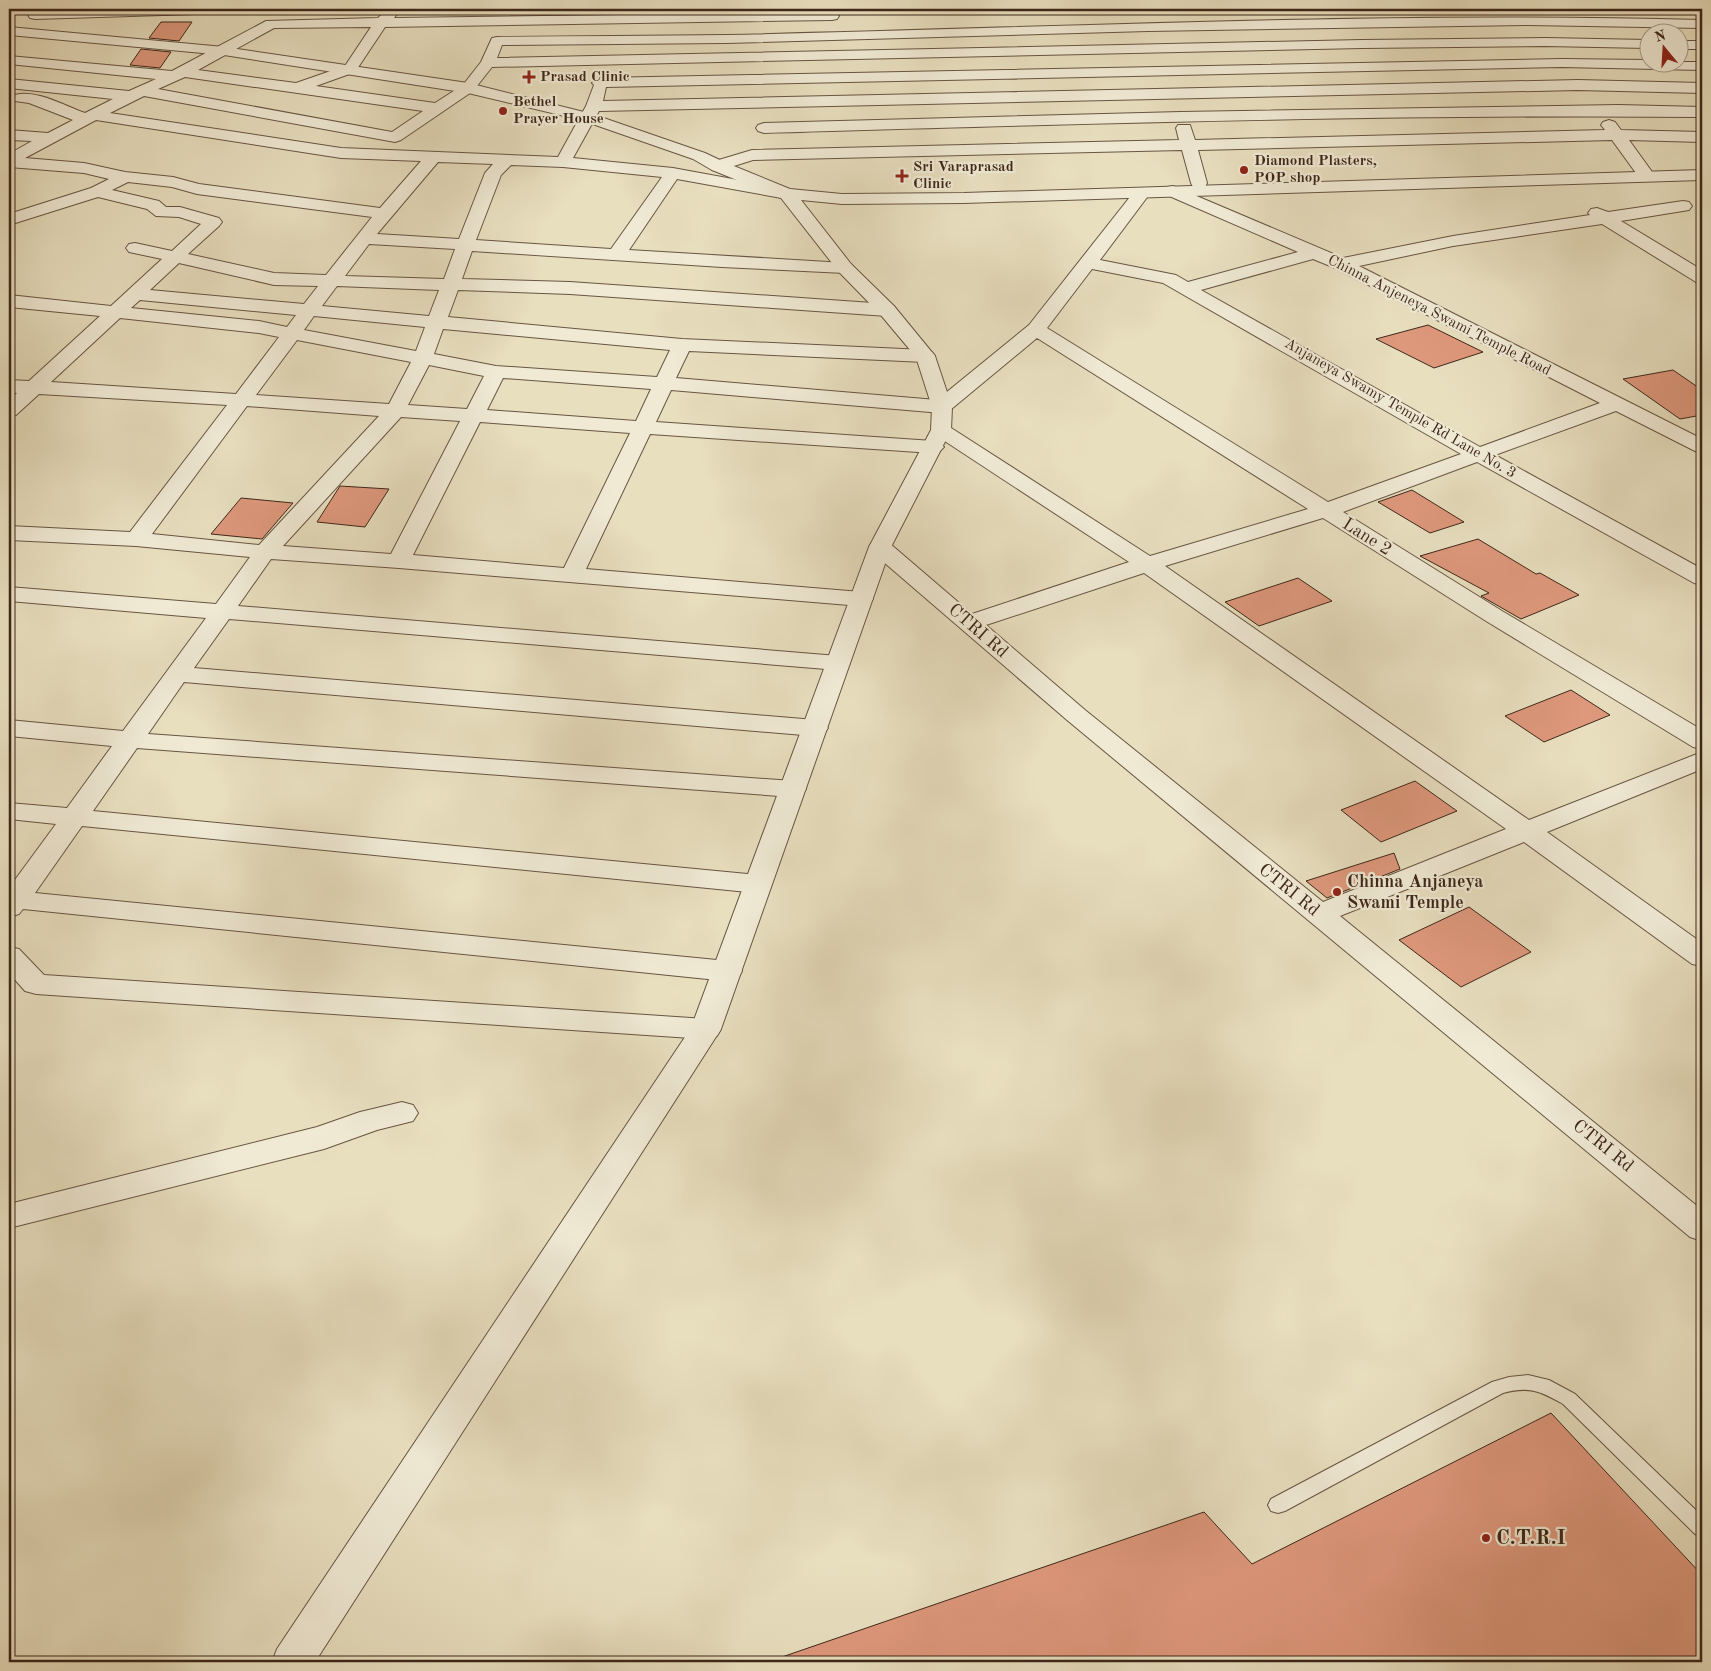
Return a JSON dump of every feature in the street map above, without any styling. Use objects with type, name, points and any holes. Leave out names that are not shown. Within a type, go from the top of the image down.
[{"type":"street","points":[[42,9],[35,15],[227,9]]},
{"type":"street","points":[[271,24],[279,9]]},
{"type":"street","points":[[194,130],[297,88],[350,69],[380,24],[395,9]]},
{"type":"street","points":[[1141,9],[1181,117],[1199,183]]},
{"type":"street","points":[[1516,9],[1562,63],[1645,172]]},
{"type":"street","points":[[752,155],[765,142],[759,103],[758,58],[762,44],[755,13]]},
{"type":"street","points":[[9,161],[90,117],[224,51],[271,24],[380,24],[507,15],[755,13],[843,16]]},
{"type":"street","points":[[563,162],[590,111],[600,83],[618,14]]},
{"type":"street","points":[[9,83],[136,94],[244,110],[395,137],[468,88],[488,63],[507,15]]},
{"type":"street","points":[[497,40],[612,40],[1148,27],[1528,21],[1702,24]]},
{"type":"street","points":[[11,33],[224,51],[468,88],[590,111],[787,194],[1645,172],[1702,175]]},
{"type":"street","points":[[488,63],[1545,42],[1638,44]]},
{"type":"street","points":[[1688,45],[1702,45]]},
{"type":"street","points":[[10,61],[178,74],[297,88],[436,108]]},
{"type":"street","points":[[600,83],[1562,63],[1702,66]]},
{"type":"street","points":[[590,111],[759,103],[1578,85],[1702,88]]},
{"type":"street","points":[[9,97],[31,99],[90,117],[194,130],[341,153],[563,162],[672,173],[787,194],[842,199],[1173,191],[1645,172],[1702,168]]},
{"type":"street","points":[[764,128],[1181,117],[1597,110],[1702,112]]},
{"type":"street","points":[[9,135],[50,138]]},
{"type":"street","points":[[718,166],[752,155],[1616,135],[1702,137]]},
{"type":"street","points":[[136,539],[364,238],[433,157]]},
{"type":"street","points":[[11,902],[74,818],[265,552],[395,411],[423,357],[493,173],[506,160]]},
{"type":"street","points":[[9,161],[84,168],[125,177],[173,182],[197,189],[385,214]]},
{"type":"street","points":[[617,254],[672,173]]},
{"type":"street","points":[[9,220],[97,192],[125,177]]},
{"type":"street","name":"Chinna Anjeneya Swami Temple Road","points":[[1173,191],[1341,264],[1702,447]]},
{"type":"street","points":[[9,411],[213,222],[180,212],[162,212],[153,205],[97,192]]},
{"type":"street","points":[[292,1662],[706,1029],[880,547],[939,428],[1036,328],[1143,192]]},
{"type":"street","points":[[787,194],[846,268],[887,310],[925,356],[939,428]]},
{"type":"street","points":[[1581,202],[1702,278]]},
{"type":"street","points":[[1341,264],[1453,241],[1683,206]]},
{"type":"street","points":[[364,238],[466,243],[722,262],[846,268]]},
{"type":"street","points":[[135,248],[274,279],[570,288],[887,310]]},
{"type":"street","points":[[1187,288],[1313,253]]},
{"type":"street","name":"Anjaneya Swamy Temple Rd Lane No. 3","points":[[1089,263],[1169,279],[1187,288],[1479,455],[1702,578]]},
{"type":"street","points":[[134,294],[682,345],[925,356]]},
{"type":"street","points":[[9,301],[259,327],[496,372],[664,383],[939,428],[1147,564],[1527,831],[1702,957]]},
{"type":"street","name":"Lane 2","points":[[1036,328],[1324,511],[1702,741]]},
{"type":"street","points":[[572,575],[682,345]]},
{"type":"street","points":[[399,561],[496,372]]},
{"type":"street","points":[[9,386],[642,428],[939,428]]},
{"type":"street","points":[[968,623],[1147,564],[1324,511],[1616,404]]},
{"type":"street","points":[[9,533],[136,539],[265,552],[399,561],[861,599]]},
{"type":"street","name":"CTRI Rd","points":[[880,547],[1076,715],[1702,1228]]},
{"type":"street","points":[[9,594],[838,663]]},
{"type":"street","points":[[178,674],[815,728]]},
{"type":"street","points":[[9,728],[130,740],[792,789]]},
{"type":"street","points":[[1319,914],[1702,760]]},
{"type":"street","points":[[9,811],[758,884]]},
{"type":"street","points":[[11,902],[727,971]]},
{"type":"street","points":[[9,956],[36,984],[333,1002],[706,1029]]},
{"type":"street","points":[[9,1216],[324,1137],[371,1120],[402,1113]]},
{"type":"lane","points":[[1278,1505],[1498,1387],[1520,1380],[1546,1385],[1569,1399],[1702,1528]]},
{"type":"building","points":[[161,22],[192,22],[179,41],[149,38]]},
{"type":"building","points":[[141,49],[171,52],[160,68],[130,65]]},
{"type":"building","points":[[1428,325],[1483,352],[1434,368],[1376,339]]},
{"type":"building","points":[[1673,370],[1702,390],[1702,415],[1680,419],[1623,379]]},
{"type":"building","points":[[340,486],[389,489],[365,527],[317,522]]},
{"type":"building","points":[[1412,490],[1464,522],[1430,533],[1378,502]]},
{"type":"building","points":[[241,498],[293,503],[262,539],[211,534]]},
{"type":"building","points":[[1478,539],[1536,574],[1540,573],[1579,595],[1521,619],[1481,596],[1489,593],[1420,556]]},
{"type":"building","points":[[1298,578],[1332,601],[1259,626],[1225,602]]},
{"type":"building","points":[[1571,690],[1610,715],[1544,742],[1505,716]]},
{"type":"building","points":[[1415,781],[1457,811],[1381,842],[1341,810]]},
{"type":"building","name":"Chinna Anjaneya Swami Temple","points":[[1394,853],[1400,869],[1327,898],[1306,881]]},
{"type":"building","points":[[1469,907],[1531,952],[1461,987],[1399,940]]},
{"type":"building","name":"C.T.R.I","points":[[1551,1413],[1702,1575],[1702,1662],[780,1662],[779,1658],[1204,1512],[1252,1564]]},
{"type":"place","name":"Prasad Clinic","points":[[529,77]]},
{"type":"place","name":"Bethel Prayer House","points":[[503,111]]},
{"type":"place","name":"Diamond Plasters, POP shop","points":[[1244,170]]},
{"type":"place","name":"Sri Varaprasad Clinic","points":[[902,176]]},
{"type":"place","name":"Chinna Anjaneya Swami Temple","points":[[1337,892]]},
{"type":"place","name":"C.T.R.I","points":[[1486,1538]]}]
